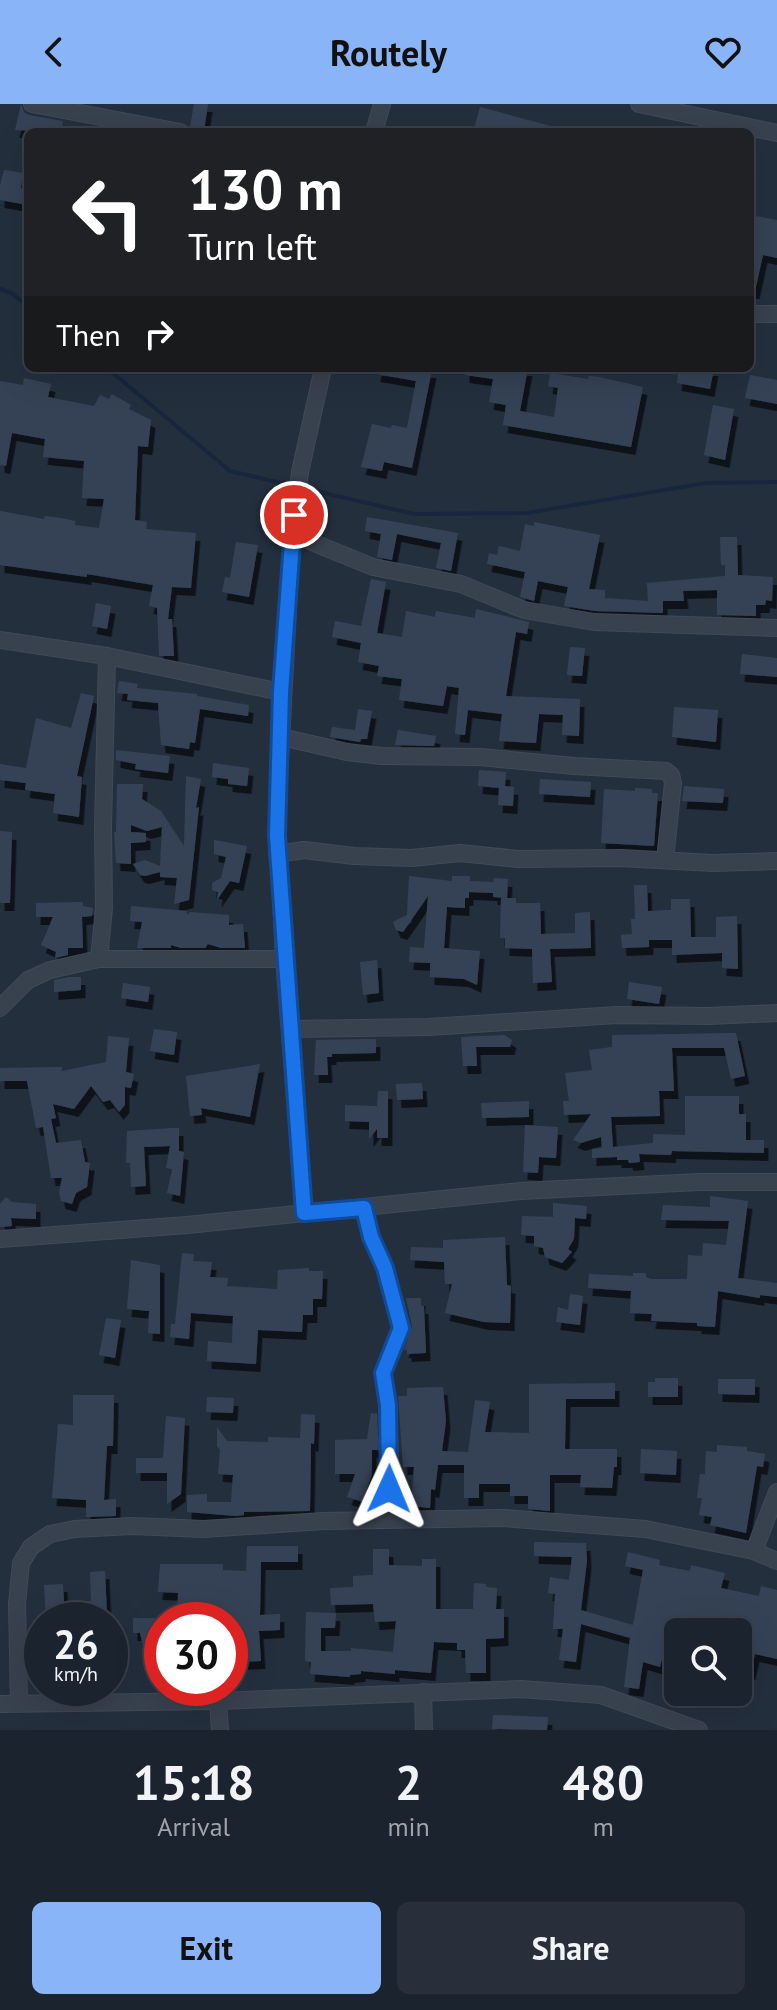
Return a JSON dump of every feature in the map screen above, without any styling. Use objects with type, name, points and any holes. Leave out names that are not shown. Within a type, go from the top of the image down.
[{"type":"street","points":[[32,104],[159,128]]},
{"type":"street","points":[[375,128],[382,104]]},
{"type":"street","points":[[639,104],[753,128]]},
{"type":"street","points":[[754,128],[777,133]]},
{"type":"street","points":[[754,314],[777,314]]},
{"type":"street","points":[[304,1213],[277,854],[281,692],[292,534],[300,472],[322,372]]},
{"type":"street","points":[[292,534],[373,567],[461,584],[524,610],[594,622],[777,628]]},
{"type":"street","points":[[0,640],[107,656],[281,692]]},
{"type":"street","points":[[99,959],[104,908],[107,656]]},
{"type":"street","points":[[281,737],[347,752],[381,756],[480,757],[666,771],[673,783],[665,860]]},
{"type":"street","points":[[277,854],[304,850],[412,858],[460,853],[518,859],[713,863],[777,861]]},
{"type":"street","points":[[0,1008],[28,980],[50,970],[99,959],[284,959]]},
{"type":"street","points":[[290,1029],[429,1027],[617,1015],[777,1013]]},
{"type":"street","points":[[0,1239],[364,1208],[521,1191],[699,1182],[777,1182]]},
{"type":"street","points":[[364,1208],[401,1328],[383,1373],[390,1446],[388,1519]]},
{"type":"street","points":[[754,1551],[777,1492]]},
{"type":"street","points":[[19,1703],[17,1604],[21,1563],[31,1547],[50,1534],[75,1529],[132,1526],[204,1529],[323,1521],[503,1518],[645,1529],[754,1551],[777,1561]]},
{"type":"street","points":[[248,1700],[521,1689],[601,1695],[699,1730]]},
{"type":"street","points":[[423,1692],[424,1730]]},
{"type":"street","points":[[0,1704],[144,1702]]},
{"type":"street","points":[[218,1706],[220,1730]]},
{"type":"building","points":[[21,104],[29,115],[63,121],[62,128],[15,130]]},
{"type":"building","points":[[194,104],[208,104],[204,128],[190,127]]},
{"type":"building","points":[[480,107],[558,128],[474,128]]},
{"type":"building","points":[[4,170],[23,173],[21,188],[24,189],[24,204],[0,200]]},
{"type":"building","points":[[754,216],[777,220],[777,258],[763,255],[755,291]]},
{"type":"building","points":[[432,372],[412,468],[384,462],[382,471],[361,467],[372,424],[407,428],[416,381],[376,374]]},
{"type":"building","points":[[465,372],[527,372],[520,411],[554,417],[558,388],[548,386],[550,373],[588,379],[589,376],[599,377],[643,387],[631,447],[503,425],[506,405],[489,402],[493,379],[465,375]]},
{"type":"building","points":[[678,372],[713,372],[710,389],[677,383]]},
{"type":"building","points":[[750,375],[777,380],[777,404],[745,398]]},
{"type":"building","points":[[24,378],[51,384],[48,397],[94,406],[100,395],[109,399],[112,394],[131,405],[129,409],[151,420],[148,447],[138,446],[135,520],[147,522],[146,529],[196,533],[191,588],[172,587],[168,619],[172,619],[174,656],[159,656],[157,608],[149,606],[153,585],[0,565],[0,511],[44,519],[45,516],[61,518],[75,521],[75,525],[99,528],[104,499],[82,498],[84,461],[43,457],[45,439],[12,433],[6,466],[0,465],[0,381],[23,385]]},
{"type":"building","points":[[713,405],[734,409],[725,460],[704,455]]},
{"type":"building","points":[[367,517],[458,533],[451,571],[436,568],[441,543],[397,534],[392,560],[377,557],[381,534],[365,531]]},
{"type":"building","points":[[534,522],[600,535],[589,589],[605,590],[605,598],[648,601],[647,583],[725,576],[725,565],[721,565],[720,537],[737,537],[738,575],[773,577],[772,601],[766,600],[765,605],[756,605],[756,616],[717,615],[717,590],[683,591],[684,601],[663,601],[663,613],[595,611],[564,606],[568,587],[538,581],[534,601],[520,597],[525,572],[487,564],[489,553],[497,555],[499,546],[520,551],[525,524],[534,526]]},
{"type":"building","points":[[236,542],[258,545],[249,597],[222,592],[225,577],[230,578]]},
{"type":"building","points":[[371,579],[386,582],[377,633],[402,637],[406,611],[435,617],[436,611],[475,618],[476,609],[529,622],[527,634],[516,632],[506,696],[580,699],[579,736],[562,735],[563,715],[539,714],[536,743],[499,741],[502,714],[468,710],[465,735],[455,734],[459,688],[447,686],[443,706],[399,700],[402,679],[377,676],[379,666],[358,662],[361,643],[332,637],[335,621],[361,626]]},
{"type":"building","points":[[96,603],[111,606],[107,629],[92,626]]},
{"type":"building","points":[[570,647],[585,648],[582,676],[567,675]]},
{"type":"building","points":[[742,654],[777,658],[777,677],[740,674]]},
{"type":"building","points":[[119,681],[138,684],[137,688],[197,694],[249,705],[248,716],[200,709],[195,743],[190,742],[189,749],[161,745],[158,703],[127,700],[128,694],[117,693]]},
{"type":"building","points":[[81,693],[94,696],[77,776],[82,777],[79,817],[53,813],[55,794],[25,790],[26,783],[0,780],[0,764],[26,768],[36,718],[71,728]]},
{"type":"building","points":[[674,707],[718,710],[716,742],[672,737]]},
{"type":"building","points":[[358,709],[372,711],[367,739],[360,742],[330,737],[332,727],[355,730]]},
{"type":"building","points":[[398,730],[436,736],[434,746],[395,745]]},
{"type":"building","points":[[116,750],[170,756],[168,773],[135,769],[136,764],[116,760]]},
{"type":"building","points":[[213,763],[249,768],[247,786],[228,784],[228,779],[212,777]]},
{"type":"building","points":[[479,770],[506,772],[505,786],[514,787],[513,806],[498,805],[499,788],[478,786]]},
{"type":"building","points":[[186,776],[201,779],[196,808],[199,807],[189,900],[174,904],[177,878],[160,877],[160,872],[140,875],[133,864],[145,860],[160,866],[162,827],[147,831],[131,825],[131,832],[146,833],[146,842],[131,843],[131,864],[116,863],[117,784],[143,784],[142,799],[161,811],[184,846]]},
{"type":"building","points":[[540,779],[591,782],[590,797],[539,794]]},
{"type":"building","points":[[684,786],[724,789],[723,803],[682,801]]},
{"type":"building","points":[[635,788],[652,789],[652,793],[658,793],[654,846],[601,843],[604,789],[635,791]]},
{"type":"building","points":[[0,831],[12,832],[10,903],[0,903]]},
{"type":"building","points":[[214,840],[247,846],[239,883],[230,881],[217,900],[218,892],[212,890],[212,883],[221,878],[226,857],[214,854]]},
{"type":"building","points":[[409,876],[452,881],[452,876],[470,876],[470,881],[508,879],[507,898],[493,897],[493,893],[469,892],[469,898],[465,898],[465,908],[447,907],[444,948],[480,951],[477,985],[464,979],[430,977],[430,963],[409,962],[410,947],[424,948],[428,896],[403,932],[396,930],[393,922],[407,915]]},
{"type":"building","points":[[634,885],[647,885],[648,911],[671,910],[671,899],[690,899],[691,937],[716,937],[716,917],[737,916],[738,969],[722,968],[722,953],[672,955],[672,940],[649,940],[649,947],[622,948],[621,935],[632,934],[631,919],[635,919]]},
{"type":"building","points":[[501,898],[516,898],[516,903],[540,903],[541,934],[575,933],[575,913],[590,912],[591,948],[550,949],[552,982],[533,983],[532,949],[505,948],[505,938],[500,938]]},
{"type":"building","points":[[83,902],[83,906],[93,908],[92,916],[82,917],[83,948],[68,948],[68,955],[55,958],[56,952],[41,945],[53,917],[36,917],[36,903]]},
{"type":"building","points":[[131,906],[187,911],[187,915],[190,912],[229,915],[229,925],[243,924],[245,948],[221,948],[208,944],[205,948],[171,945],[171,948],[137,948],[142,922],[130,921]]},
{"type":"building","points":[[377,960],[379,993],[363,995],[360,962]]},
{"type":"building","points":[[81,977],[81,990],[54,992],[54,980]]},
{"type":"building","points":[[629,982],[662,987],[659,1004],[627,999]]},
{"type":"building","points":[[123,983],[150,987],[148,1002],[121,998]]},
{"type":"building","points":[[154,1029],[177,1032],[174,1055],[150,1051]]},
{"type":"building","points":[[736,1033],[745,1076],[731,1079],[724,1048],[672,1048],[674,1091],[659,1091],[660,1116],[611,1117],[613,1147],[653,1143],[653,1134],[685,1135],[685,1096],[739,1096],[739,1114],[746,1114],[746,1140],[764,1140],[764,1153],[672,1151],[671,1155],[639,1154],[640,1162],[629,1163],[628,1160],[617,1160],[617,1157],[592,1158],[592,1149],[602,1148],[601,1137],[581,1143],[573,1140],[591,1114],[564,1115],[563,1101],[569,1101],[565,1073],[592,1070],[589,1050],[612,1047],[612,1035]]},
{"type":"building","points":[[504,1035],[512,1040],[510,1047],[476,1047],[477,1066],[463,1066],[461,1037]]},
{"type":"building","points":[[108,1036],[129,1038],[126,1072],[134,1074],[131,1088],[125,1087],[125,1105],[119,1112],[110,1100],[103,1102],[91,1086],[74,1109],[53,1104],[56,1118],[51,1119],[56,1143],[81,1140],[85,1162],[90,1163],[87,1187],[76,1193],[72,1204],[61,1201],[62,1178],[51,1178],[43,1127],[36,1128],[27,1081],[0,1081],[0,1068],[62,1067],[62,1071],[106,1062]]},
{"type":"building","points":[[376,1039],[376,1053],[332,1054],[332,1057],[327,1057],[328,1075],[314,1075],[316,1040]]},
{"type":"building","points":[[260,1064],[250,1117],[201,1108],[202,1115],[190,1116],[186,1076]]},
{"type":"building","points":[[422,1083],[423,1099],[397,1100],[396,1084]]},
{"type":"building","points":[[378,1091],[388,1091],[388,1138],[377,1138],[377,1129],[369,1139],[369,1122],[345,1121],[345,1105],[377,1106]]},
{"type":"building","points":[[529,1101],[529,1117],[482,1118],[481,1103]]},
{"type":"building","points":[[525,1125],[558,1127],[556,1158],[539,1157],[538,1173],[523,1172]]},
{"type":"building","points":[[179,1128],[179,1151],[184,1152],[180,1196],[167,1193],[172,1169],[166,1168],[170,1146],[144,1147],[146,1186],[131,1187],[130,1163],[126,1163],[127,1131]]},
{"type":"building","points":[[710,1196],[748,1201],[738,1278],[777,1283],[777,1297],[760,1295],[760,1298],[718,1291],[715,1327],[651,1321],[652,1314],[630,1313],[631,1291],[588,1288],[589,1274],[633,1276],[633,1273],[646,1273],[646,1277],[651,1279],[687,1279],[688,1255],[702,1256],[703,1243],[726,1245],[729,1221],[661,1220],[663,1205],[710,1207]]},
{"type":"building","points":[[6,1197],[12,1202],[36,1204],[36,1219],[11,1218],[12,1226],[0,1227],[0,1204]]},
{"type":"building","points":[[553,1203],[587,1206],[586,1219],[575,1218],[574,1239],[568,1249],[572,1252],[562,1263],[545,1257],[543,1248],[534,1246],[534,1236],[521,1235],[522,1216],[553,1217]]},
{"type":"building","points":[[505,1237],[507,1285],[511,1286],[510,1323],[484,1322],[445,1313],[452,1284],[445,1284],[444,1262],[410,1260],[411,1247],[443,1248],[443,1240]]},
{"type":"building","points":[[182,1253],[194,1254],[193,1261],[212,1262],[210,1277],[228,1278],[227,1286],[277,1289],[278,1270],[309,1268],[309,1271],[323,1271],[322,1299],[313,1299],[313,1315],[303,1315],[302,1332],[258,1330],[256,1364],[207,1361],[208,1341],[232,1343],[233,1316],[191,1313],[189,1339],[170,1337],[171,1324],[175,1324]]},
{"type":"building","points":[[131,1260],[160,1265],[160,1334],[148,1333],[149,1311],[127,1309]]},
{"type":"building","points":[[570,1294],[583,1296],[580,1325],[556,1322],[558,1307],[568,1310]]},
{"type":"building","points":[[406,1298],[421,1298],[421,1306],[424,1306],[426,1353],[407,1354],[404,1350],[412,1326]]},
{"type":"building","points":[[106,1318],[121,1320],[115,1358],[99,1355]]},
{"type":"building","points":[[655,1378],[678,1378],[678,1397],[648,1397],[648,1382],[655,1382]]},
{"type":"building","points":[[718,1379],[755,1379],[755,1395],[718,1394]]},
{"type":"building","points":[[615,1383],[615,1399],[566,1399],[565,1449],[617,1449],[612,1488],[580,1487],[581,1475],[550,1475],[550,1511],[528,1509],[528,1496],[510,1496],[510,1484],[479,1484],[479,1498],[464,1498],[464,1465],[438,1465],[435,1490],[431,1489],[430,1508],[411,1506],[414,1467],[403,1467],[398,1396],[407,1396],[407,1388],[443,1387],[446,1421],[442,1451],[468,1452],[475,1400],[490,1402],[485,1432],[529,1433],[529,1384]]},
{"type":"building","points":[[73,1395],[114,1395],[113,1446],[107,1446],[104,1500],[116,1499],[116,1516],[86,1517],[86,1500],[52,1498],[58,1424],[73,1425]]},
{"type":"building","points":[[207,1397],[234,1398],[233,1413],[206,1412]]},
{"type":"building","points":[[371,1413],[377,1414],[379,1450],[372,1450],[372,1474],[363,1502],[347,1497],[355,1474],[335,1474],[335,1440],[367,1439]]},
{"type":"building","points":[[301,1414],[315,1415],[314,1444],[311,1443],[310,1511],[244,1512],[244,1515],[236,1516],[187,1512],[187,1495],[207,1494],[207,1502],[231,1502],[233,1475],[218,1474],[220,1450],[217,1446],[217,1427],[227,1441],[268,1442],[268,1437],[300,1438]]},
{"type":"building","points":[[166,1416],[185,1418],[181,1494],[167,1504],[167,1473],[136,1473],[136,1458],[163,1458]]},
{"type":"building","points":[[717,1445],[747,1447],[747,1451],[765,1454],[763,1467],[757,1466],[746,1533],[710,1525],[712,1517],[699,1515],[702,1498],[697,1498],[700,1474],[705,1474],[706,1451],[717,1452]]},
{"type":"building","points":[[641,1449],[677,1451],[676,1475],[640,1473]]},
{"type":"building","points":[[534,1542],[586,1543],[581,1610],[633,1625],[643,1570],[625,1566],[628,1552],[660,1560],[659,1565],[690,1571],[691,1565],[725,1573],[721,1588],[759,1596],[761,1586],[777,1590],[777,1659],[755,1654],[752,1668],[752,1618],[664,1618],[664,1652],[660,1667],[643,1662],[639,1689],[624,1687],[630,1638],[581,1624],[576,1662],[559,1660],[563,1629],[553,1629],[555,1594],[548,1593],[550,1577],[569,1580],[572,1557],[534,1556]]},
{"type":"building","points":[[247,1546],[298,1546],[298,1562],[261,1562],[260,1615],[280,1614],[280,1630],[259,1631],[261,1661],[248,1662],[248,1602],[178,1602],[178,1593],[158,1592],[160,1564],[223,1564],[223,1570],[246,1571]]},
{"type":"building","points":[[373,1549],[389,1549],[389,1565],[422,1566],[422,1559],[436,1559],[436,1609],[473,1609],[474,1583],[497,1588],[496,1609],[504,1609],[504,1638],[486,1639],[486,1673],[466,1673],[465,1650],[457,1650],[457,1643],[434,1642],[431,1673],[361,1671],[361,1674],[350,1677],[310,1674],[311,1662],[305,1661],[306,1612],[336,1613],[335,1628],[321,1628],[321,1651],[351,1651],[351,1648],[393,1652],[396,1621],[375,1622],[373,1604],[331,1605],[330,1588],[353,1587],[353,1576],[373,1575]]},
{"type":"building","points":[[105,1571],[106,1602],[64,1602],[91,1601],[90,1572]]},
{"type":"building","points":[[63,1584],[64,1602],[45,1602],[44,1585]]},
{"type":"building","points":[[133,1618],[144,1618],[144,1646],[140,1633],[133,1633]]},
{"type":"building","points":[[493,1715],[548,1717],[547,1730],[492,1729]]},
{"type":"waterway","points":[[0,289],[24,303]]},
{"type":"waterway","points":[[112,372],[230,471],[294,486]]},
{"type":"waterway","points":[[303,488],[414,514],[527,513],[706,483],[777,482]]},
{"type":"route","points":[[294,515],[281,692],[277,854],[304,1213],[364,1208],[371,1237],[385,1268],[401,1328],[383,1373],[388,1405],[389,1489]]}]
